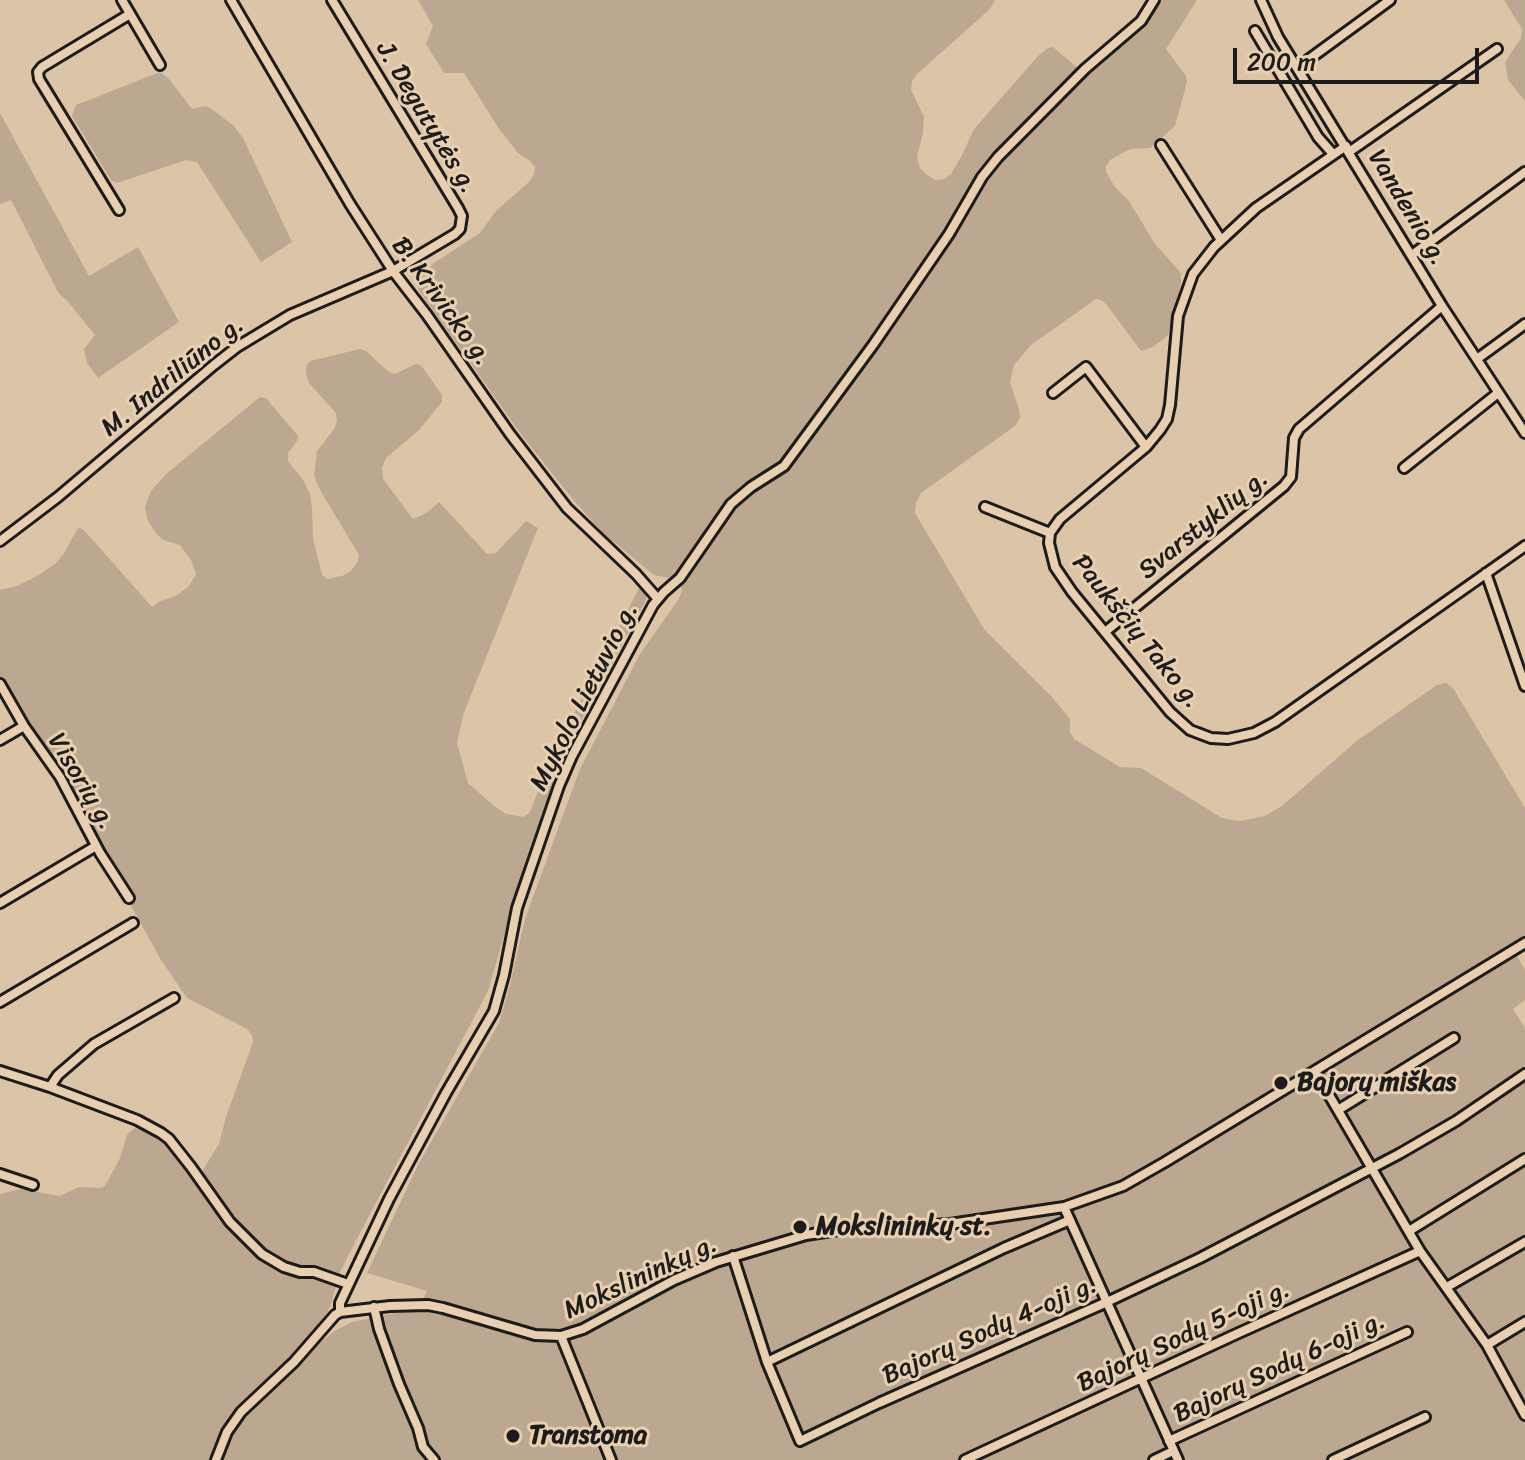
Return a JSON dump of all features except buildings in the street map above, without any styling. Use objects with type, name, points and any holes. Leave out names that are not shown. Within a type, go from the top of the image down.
[{"type":"street","points":[[122,0],[160,65]]},
{"type":"street","name":"B. Krivicko g.","points":[[231,0],[350,204],[393,271],[567,508],[658,599]]},
{"type":"street","name":"J. Degutytės g.","points":[[332,0],[462,216]]},
{"type":"street","name":"Mykolo Lietuvio g.","points":[[340,1312],[340,1303],[348,1284],[389,1199],[494,1011],[517,908],[559,786],[584,733],[658,599],[680,578],[731,504],[784,466],[792,456],[890,320],[998,157],[1085,69],[1141,21],[1154,0]]},
{"type":"street","name":"Vandenio g.","points":[[1261,0],[1278,37],[1442,306],[1525,433]]},
{"type":"street","points":[[1297,68],[1390,0]]},
{"type":"street","points":[[119,210],[39,79],[38,72],[130,14]]},
{"type":"street","points":[[1255,31],[1318,137],[1333,154]]},
{"type":"street","name":"Paukščių Tako g.","points":[[1497,49],[1348,149],[1333,154],[1256,208],[1221,240],[1193,274],[1182,301],[1167,419],[1146,447],[1066,511],[1050,533],[1049,549],[1063,581],[1170,712],[1190,730],[1211,738],[1236,739],[1275,722],[1525,546]]},
{"type":"street","points":[[1161,145],[1221,240]]},
{"type":"street","points":[[1412,255],[1525,172]]},
{"type":"street","name":"M. Indriliūno g.","points":[[0,541],[58,497],[237,347],[290,315],[393,271],[455,234],[460,229],[462,216]]},
{"type":"street","name":"Svarstyklių g.","points":[[1105,632],[1284,486],[1291,477],[1294,438],[1299,429],[1442,306]]},
{"type":"street","points":[[1477,359],[1525,324]]},
{"type":"street","points":[[1053,393],[1086,367],[1146,447]]},
{"type":"street","points":[[1404,468],[1498,393]]},
{"type":"street","points":[[985,507],[1050,533]]},
{"type":"street","points":[[1486,573],[1525,686]]},
{"type":"street","name":"Visorių g.","points":[[0,684],[24,726],[60,777],[96,846],[129,898]]},
{"type":"street","points":[[0,740],[24,726]]},
{"type":"street","points":[[0,903],[96,846]]},
{"type":"street","points":[[0,1002],[133,923]]},
{"type":"street","name":"Mokslininkų g.","points":[[340,1312],[428,1305],[535,1335],[561,1336],[583,1329],[674,1280],[716,1262],[821,1232],[950,1224],[1064,1207],[1123,1186],[1525,943]]},
{"type":"street","points":[[50,1087],[58,1075],[94,1044],[174,998]]},
{"type":"street","points":[[1338,1110],[1454,1038]]},
{"type":"street","points":[[0,1071],[151,1127],[169,1139],[230,1222],[262,1254],[284,1267],[314,1272],[348,1284]]},
{"type":"street","points":[[1315,1071],[1420,1251],[1487,1345],[1522,1404],[1525,1415]]},
{"type":"street","name":"Bajorų Sodų 4-oji g.","points":[[733,1256],[767,1362],[800,1441],[1200,1258],[1372,1169],[1456,1121],[1525,1074]]},
{"type":"street","points":[[1409,1231],[1525,1159]]},
{"type":"street","points":[[0,1174],[33,1185]]},
{"type":"street","points":[[1064,1207],[1178,1460]]},
{"type":"street","points":[[767,1362],[1004,1248],[1070,1220]]},
{"type":"street","points":[[1447,1287],[1525,1242]]},
{"type":"street","name":"Bajorų Sodų 5-oji g.","points":[[965,1460],[1420,1251]]},
{"type":"street","points":[[374,1307],[379,1329],[423,1447],[434,1460]]},
{"type":"street","points":[[216,1460],[227,1432],[241,1412],[294,1362],[340,1312]]},
{"type":"street","points":[[1487,1345],[1525,1322]]},
{"type":"street","name":"Bajorų Sodų 6-oji g.","points":[[1169,1441],[1407,1332]]},
{"type":"street","points":[[561,1336],[611,1460]]},
{"type":"street","points":[[1333,1460],[1425,1417]]},
{"type":"street","name":"Bajorų Sodų 6-oji g.","points":[[1154,1460],[1173,1451]]},
{"type":"shaded area","points":[[418,0],[995,0],[990,9],[912,81],[911,90],[924,117],[917,157],[920,168],[935,180],[951,174],[974,129],[1048,48],[1053,47],[1085,74],[1137,33],[1158,0],[1197,0],[1166,49],[1187,82],[1175,126],[1150,148],[1131,149],[1110,160],[1106,166],[1115,187],[1129,201],[1155,244],[1181,273],[1168,335],[1153,347],[1141,351],[1106,304],[1096,299],[1031,345],[1014,365],[1010,382],[1020,418],[1015,426],[921,493],[915,513],[984,629],[1070,719],[1070,732],[1074,739],[1120,767],[1141,768],[1222,818],[1240,821],[1265,816],[1282,806],[1358,740],[1437,685],[1446,683],[1453,688],[1525,808],[1525,938],[1512,947],[1525,970],[1525,1000],[1513,1009],[1525,1028],[1525,1460],[221,1460],[242,1415],[335,1331],[352,1322],[419,1308],[427,1291],[367,1273],[418,1165],[499,1023],[525,919],[580,769],[640,654],[682,591],[680,583],[654,575],[603,533],[575,502],[523,437],[418,289],[417,282],[421,275],[480,233],[496,211],[530,181],[535,167],[518,153],[499,129],[464,73],[444,73],[426,44],[433,26]]},
{"type":"shaded area","points":[[1504,0],[1525,0],[1525,101],[1508,80],[1505,62],[1521,38],[1522,29]]},
{"type":"shaded area","points":[[160,72],[192,109],[206,106],[234,126],[243,138],[292,242],[261,262],[197,162],[186,160],[117,183],[111,180],[72,116],[76,105]]},
{"type":"shaded area","points":[[0,113],[89,276],[138,247],[179,322],[98,378],[87,363],[84,349],[95,335],[58,292],[11,200],[0,204]]},
{"type":"shaded area","points":[[360,349],[395,374],[416,364],[421,365],[442,395],[442,402],[419,430],[386,458],[382,468],[383,479],[413,519],[439,502],[487,554],[496,553],[526,521],[538,528],[463,715],[457,743],[468,783],[494,806],[506,814],[524,817],[530,812],[550,760],[639,588],[646,595],[646,600],[558,769],[525,863],[488,991],[341,1270],[324,1317],[277,1372],[232,1412],[211,1460],[0,1460],[0,1194],[20,1189],[60,1196],[79,1187],[105,1186],[120,1158],[127,1135],[134,1128],[161,1139],[191,1175],[201,1173],[219,1144],[253,1042],[247,1029],[187,998],[161,960],[55,768],[0,677],[0,590],[17,586],[55,564],[78,528],[83,529],[152,607],[176,596],[189,586],[196,574],[180,545],[163,540],[147,519],[145,507],[151,491],[166,474],[260,397],[266,398],[298,436],[288,453],[288,461],[310,494],[313,538],[322,575],[327,579],[350,572],[359,555],[314,476],[317,451],[335,428],[336,413],[309,383],[306,366],[310,361]]},
{"type":"place","name":"Bajorų miškas","points":[[1281,1083]]},
{"type":"place","name":"Mokslininkų st.","points":[[800,1227]]},
{"type":"place","name":"Transtoma","points":[[513,1436]]}]
